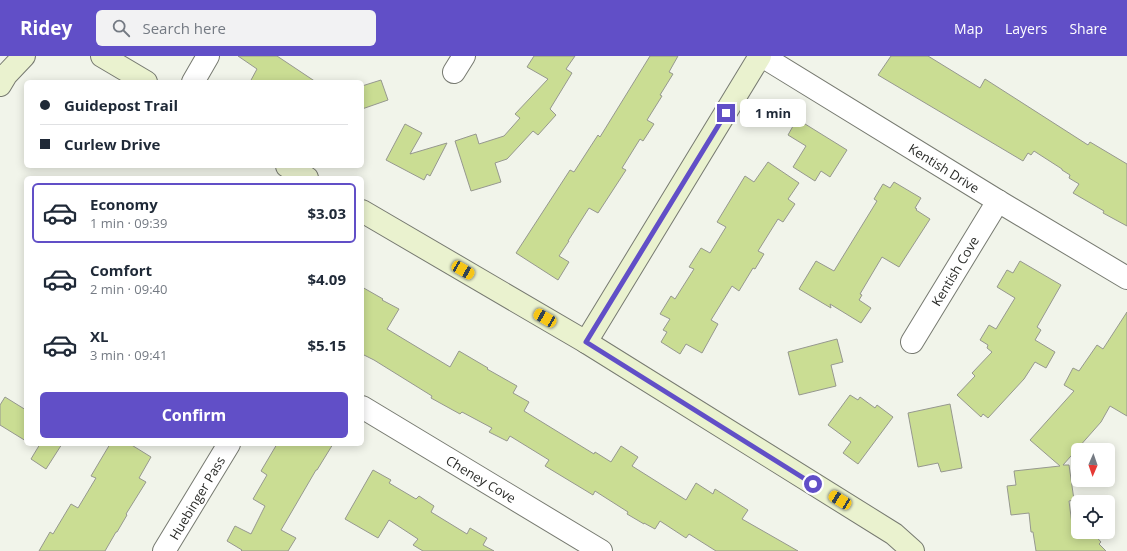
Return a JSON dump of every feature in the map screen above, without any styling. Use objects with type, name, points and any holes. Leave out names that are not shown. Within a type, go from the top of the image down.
[{"type":"street","points":[[0,85],[24,56]]},
{"type":"street","points":[[102,56],[143,80]]},
{"type":"street","points":[[193,80],[208,56]]},
{"type":"street","points":[[586,342],[761,56]]},
{"type":"street","name":"Kentish Drive","points":[[761,56],[1127,278]]},
{"type":"street","points":[[290,168],[304,176]]},
{"type":"street","name":"Kentish Cove","points":[[912,342],[998,200]]},
{"type":"street","points":[[364,216],[586,342],[894,534],[913,551]]},
{"type":"street","name":"Cheney Cove","points":[[364,408],[601,551]]},
{"type":"street","name":"Huebinger Pass","points":[[164,551],[228,446]]},
{"type":"building","points":[[238,56],[277,56],[313,80],[251,80],[257,69]]},
{"type":"building","points":[[534,56],[575,56],[566,69],[572,73],[550,109],[556,115],[538,135],[533,131],[507,159],[495,163],[501,182],[471,191],[455,141],[476,134],[479,144],[504,136],[520,118],[515,114],[548,79],[527,67]]},
{"type":"building","points":[[650,56],[678,56],[669,72],[673,74],[660,95],[662,96],[647,120],[654,124],[643,141],[640,139],[622,168],[626,170],[598,213],[589,208],[568,241],[559,256],[569,262],[558,280],[516,253],[570,170],[574,172],[598,135],[600,137]]},
{"type":"building","points":[[891,56],[928,56],[980,88],[985,79],[1088,145],[1090,142],[1127,164],[1127,226],[1103,213],[1104,211],[1073,193],[1079,184],[1069,178],[1070,175],[1062,169],[1034,151],[1031,155],[1028,153],[1023,161],[878,75]]},
{"type":"building","points":[[381,80],[388,100],[364,108],[364,85]]},
{"type":"building","points":[[797,119],[847,150],[830,177],[821,171],[815,181],[793,167],[806,146],[788,135]]},
{"type":"building","points":[[405,124],[422,133],[410,154],[447,143],[430,176],[427,174],[424,180],[386,160]]},
{"type":"building","points":[[768,162],[799,183],[788,199],[795,204],[783,222],[778,219],[758,251],[764,254],[755,269],[753,268],[739,291],[732,286],[711,320],[718,324],[702,353],[686,344],[680,354],[661,342],[667,332],[663,330],[670,319],[660,314],[671,296],[675,299],[694,269],[689,267],[701,248],[710,253],[726,227],[717,222],[745,176],[754,182]]},
{"type":"building","points":[[894,182],[921,198],[915,208],[930,219],[899,267],[882,257],[860,294],[862,295],[859,300],[871,308],[861,323],[830,304],[831,308],[799,289],[816,261],[834,271],[877,201],[874,199],[883,184],[890,188]]},
{"type":"building","points":[[1020,261],[1061,285],[1037,327],[1041,330],[1035,340],[1055,352],[1046,368],[1035,362],[1024,379],[988,418],[983,414],[981,417],[957,395],[975,376],[972,373],[992,352],[987,348],[988,345],[980,340],[989,325],[996,329],[1015,298],[997,287],[1007,270],[1013,273]]},
{"type":"building","points":[[364,288],[399,309],[387,329],[450,367],[459,351],[517,386],[513,393],[529,402],[524,411],[594,454],[595,452],[611,462],[621,446],[638,457],[632,466],[686,500],[696,483],[713,494],[715,489],[748,510],[742,519],[798,551],[716,551],[689,534],[686,538],[660,521],[655,529],[627,514],[628,512],[595,491],[593,495],[545,466],[549,460],[510,436],[507,441],[489,432],[492,428],[462,412],[460,414],[431,398],[432,396],[364,355]]},
{"type":"building","points":[[1127,312],[1127,416],[1110,406],[1101,422],[1082,443],[1071,443],[1071,456],[1063,465],[1069,465],[1073,495],[1071,495],[1071,501],[1069,501],[1071,539],[1098,539],[1101,542],[1099,544],[1106,551],[1036,551],[1033,532],[1031,532],[1029,513],[1011,515],[1007,486],[1016,485],[1014,471],[1060,466],[1030,440],[1074,391],[1064,385],[1073,368],[1079,371],[1097,345],[1103,349]]},
{"type":"building","points":[[837,339],[843,362],[831,365],[836,386],[799,395],[788,352]]},
{"type":"building","points":[[850,395],[858,400],[860,397],[875,408],[877,405],[893,417],[858,464],[843,453],[851,442],[828,425]]},
{"type":"building","points":[[5,397],[24,409],[24,440],[0,425],[0,405]]},
{"type":"building","points":[[950,404],[962,468],[941,472],[938,463],[918,467],[908,413]]},
{"type":"building","points":[[39,446],[61,446],[46,469],[31,459]]},
{"type":"building","points":[[109,446],[133,446],[151,457],[139,478],[146,482],[105,551],[39,551],[50,532],[53,534],[71,504],[78,508],[96,478],[91,476]]},
{"type":"building","points":[[276,446],[332,446],[281,530],[296,538],[288,551],[241,551],[242,550],[227,541],[235,526],[251,534],[265,506],[253,499],[267,475],[261,471]]},
{"type":"building","points":[[373,470],[391,480],[389,483],[416,499],[419,496],[434,506],[431,512],[467,534],[470,528],[487,538],[483,545],[494,551],[423,551],[413,545],[418,539],[389,520],[378,538],[345,519]]},
{"type":"route","points":[[726,113],[586,342],[813,484]]}]
